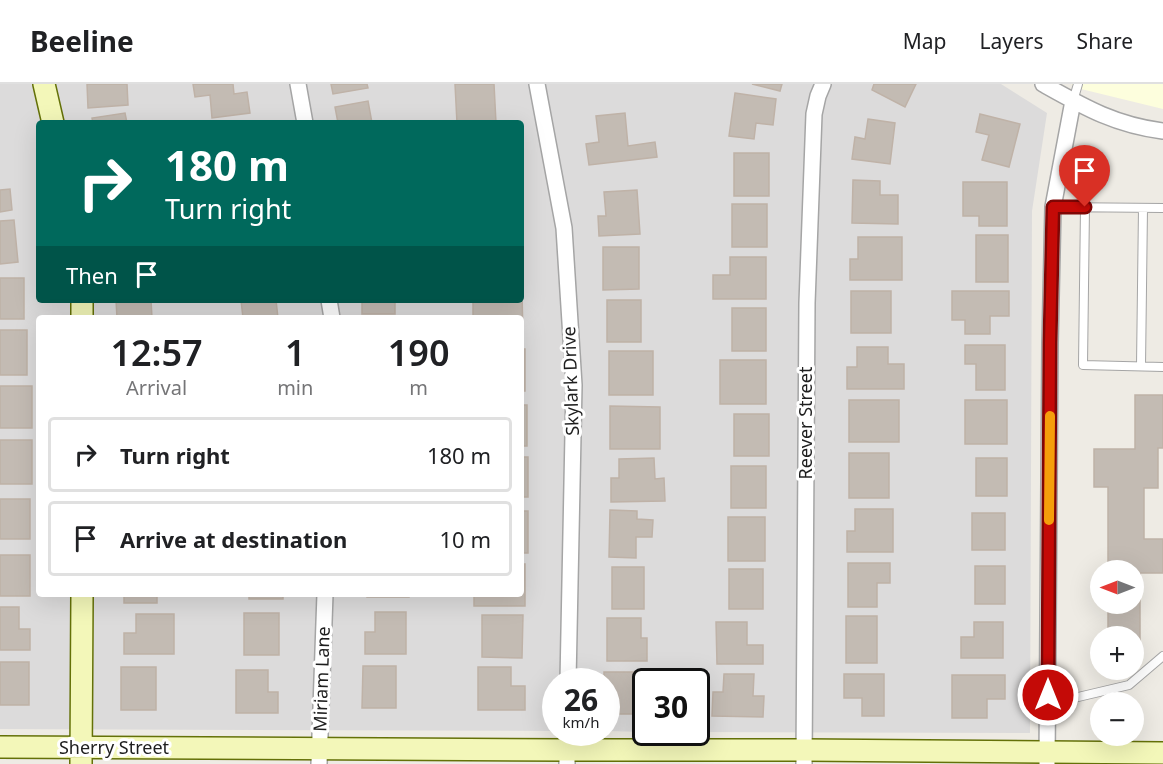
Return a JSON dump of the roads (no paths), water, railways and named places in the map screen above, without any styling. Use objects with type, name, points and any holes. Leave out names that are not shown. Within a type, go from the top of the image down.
[{"type":"street","points":[[44,84],[52,120]]},
{"type":"street","points":[[298,84],[304,120]]},
{"type":"street","name":"Skylark Drive","points":[[537,84],[564,228],[574,386],[568,668]]},
{"type":"street","name":"Reever Street","points":[[804,757],[808,291],[814,114],[823,84]]},
{"type":"street","points":[[1043,84],[1090,111],[1118,122],[1163,131]]},
{"type":"street","points":[[1047,757],[1053,207],[1073,101]]},
{"type":"street","points":[[81,756],[82,597]]},
{"type":"street","name":"Miriam Lane","points":[[319,756],[326,597]]},
{"type":"street","name":"Sherry Street","points":[[0,747],[81,756],[319,756],[567,749],[804,757],[1047,757],[1163,753]]},
{"type":"lane","points":[[1073,101],[1078,84]]},
{"type":"lane","points":[[1053,207],[1163,208]]},
{"type":"lane","points":[[1085,207],[1083,365],[1163,367]]},
{"type":"lane","points":[[1141,366],[1143,208]]},
{"type":"lane","points":[[1048,695],[1074,698],[1129,685],[1163,656]]}]
